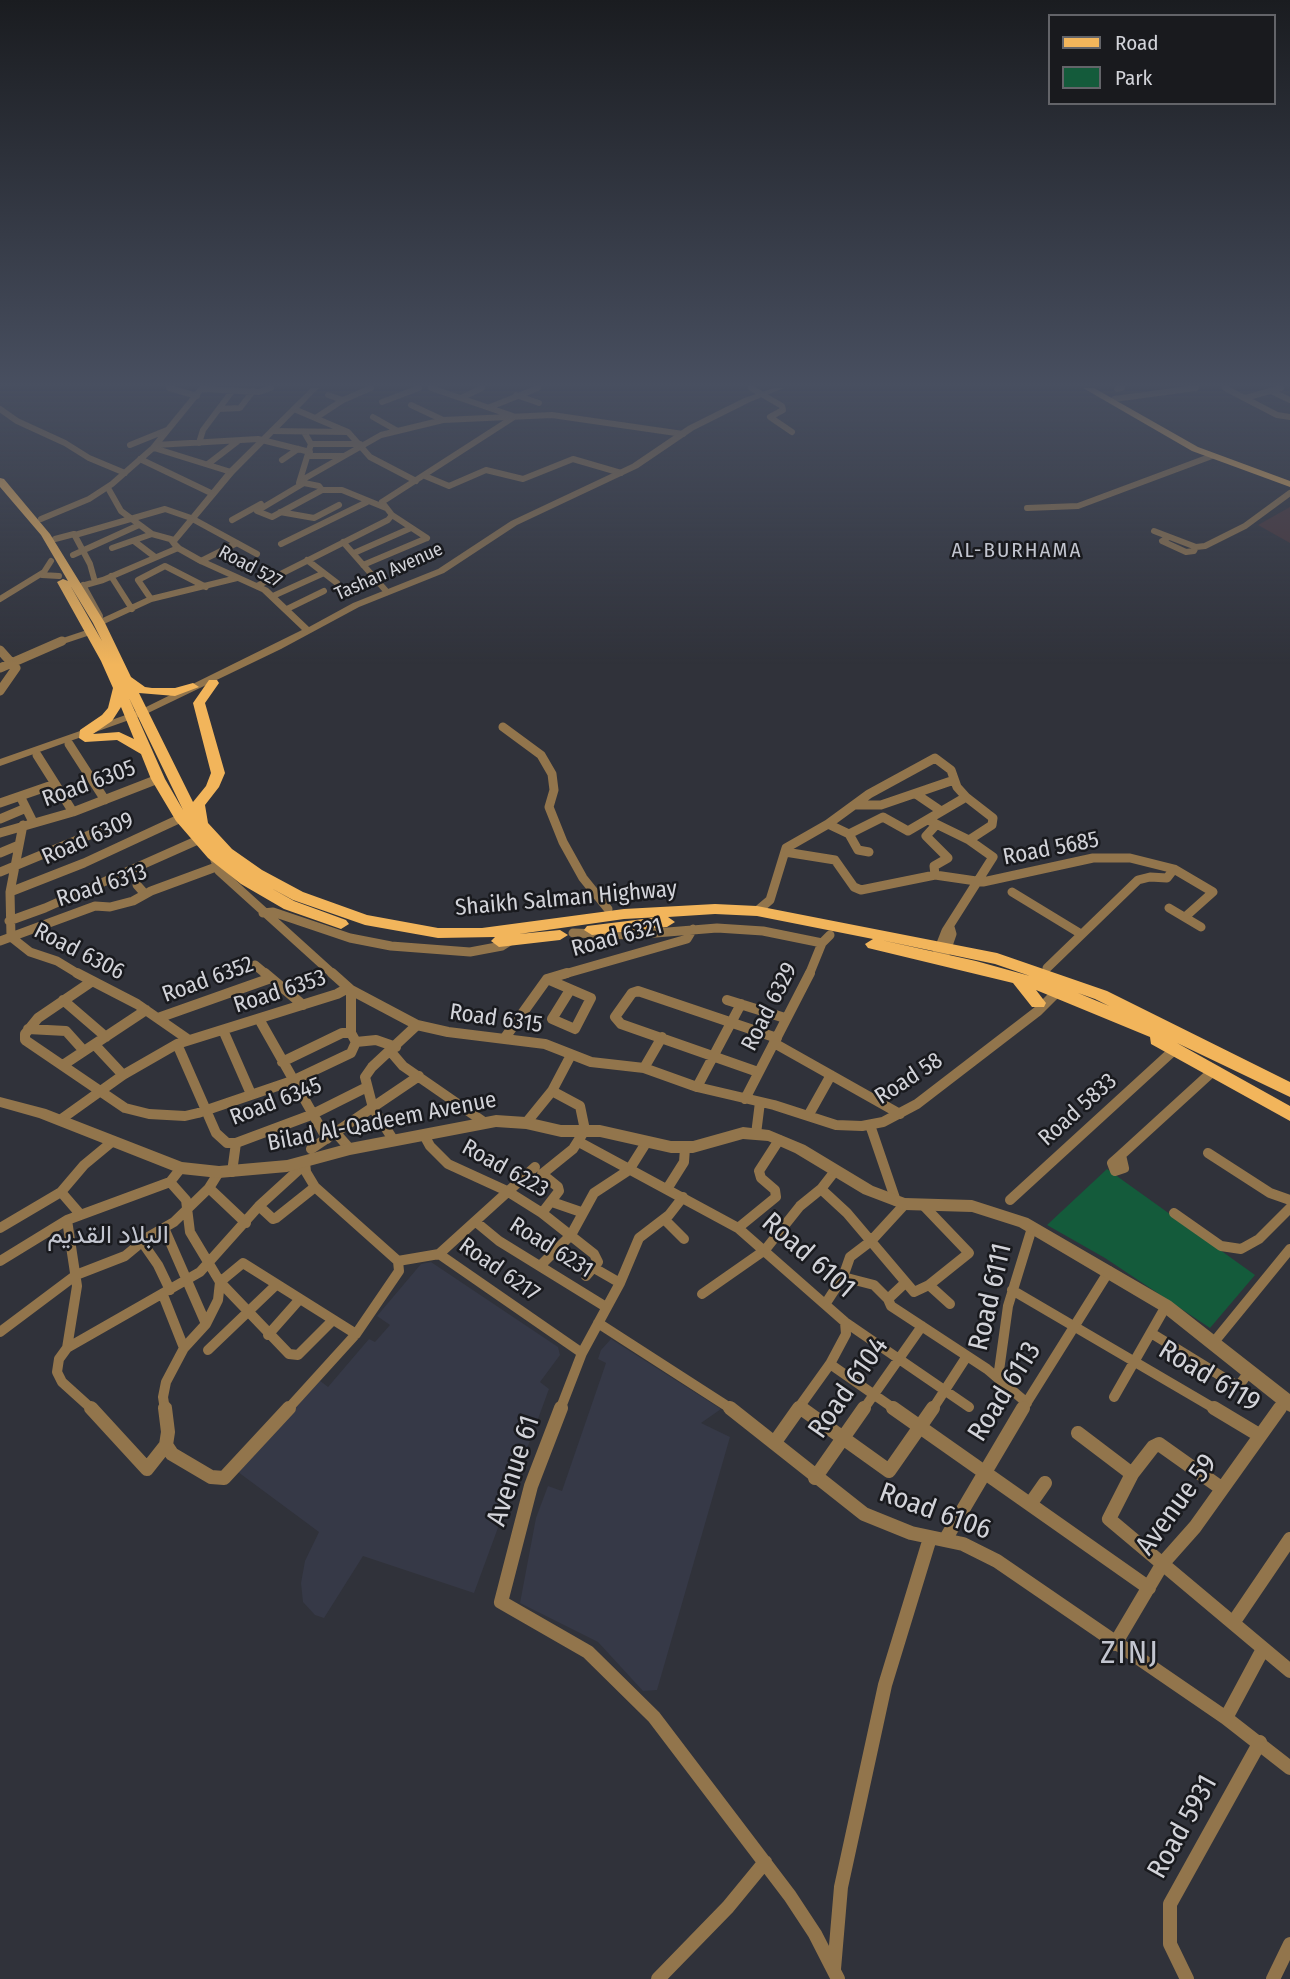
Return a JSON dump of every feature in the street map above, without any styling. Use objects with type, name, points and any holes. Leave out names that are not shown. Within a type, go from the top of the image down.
[{"type":"main road","points":[[5,480],[41,519],[54,550]]},
{"type":"main road","name":"Shaikh Salman Highway","points":[[0,481],[80,586],[95,628]]},
{"type":"main road","name":"Shaikh Salman Highway","points":[[0,495],[31,530],[54,550],[59,576],[95,628],[138,717],[215,861],[289,905],[358,929],[439,942],[512,940],[643,924],[713,919],[767,922],[826,939],[942,944],[1017,978],[1052,980]]},
{"type":"main road","points":[[85,736],[107,718],[114,708],[123,682],[152,692],[175,692],[193,687]]},
{"type":"main road","points":[[200,833],[198,805],[212,787],[218,773],[199,703],[214,683]]},
{"type":"main road","name":"Shaikh Salman Highway","points":[[138,717],[146,752],[181,818],[257,874],[298,896],[365,920],[438,933],[482,933],[606,914],[715,909],[757,911],[942,944],[997,959],[1052,980],[1134,1024],[1190,1047],[1290,1101]]},
{"type":"main road","points":[[85,736],[119,736],[146,752]]},
{"type":"main road","points":[[1052,980],[1073,975],[1290,1083]]},
{"type":"main road","points":[[1017,978],[1035,1009]]},
{"type":"main road","points":[[1134,1024],[1174,1050],[1290,1114]]},
{"type":"main road","points":[[1174,1025],[1290,1090]]},
{"type":"street","points":[[41,519],[83,502],[117,480]]},
{"type":"street","points":[[185,480],[213,494]]},
{"type":"street","points":[[80,586],[155,557],[176,541],[191,518],[224,480]]},
{"type":"street","points":[[254,510],[301,480]]},
{"type":"street","points":[[435,480],[449,486],[462,480]]},
{"type":"street","name":"Tashan Avenue","points":[[138,717],[307,630],[387,592],[440,571],[514,523],[605,480]]},
{"type":"street","points":[[1027,508],[1078,506],[1147,480]]},
{"type":"street","points":[[363,565],[427,538],[392,515],[383,504],[384,500],[416,481]]},
{"type":"street","points":[[232,520],[306,482],[319,486],[321,490]]},
{"type":"street","points":[[108,488],[121,511],[152,534],[176,541]]},
{"type":"street","points":[[254,510],[270,517],[321,490],[342,490],[386,508]]},
{"type":"street","points":[[1154,531],[1170,537],[1162,541],[1186,552],[1194,551],[1196,547],[1210,545],[1245,526],[1290,493]]},
{"type":"street","points":[[281,544],[367,502]]},
{"type":"street","points":[[280,512],[314,517],[339,505]]},
{"type":"street","points":[[0,599],[47,569],[54,550],[75,535],[167,510],[191,518],[257,554]]},
{"type":"street","points":[[257,586],[368,530],[392,515]]},
{"type":"street","points":[[73,555],[139,525]]},
{"type":"street","points":[[354,553],[411,528]]},
{"type":"street","points":[[368,530],[400,550]]},
{"type":"street","points":[[105,540],[115,551],[152,534]]},
{"type":"street","points":[[75,535],[90,564],[95,582]]},
{"type":"street","points":[[134,541],[155,557]]},
{"type":"street","name":"Road 527","points":[[176,541],[201,561],[273,596],[307,630]]},
{"type":"street","points":[[343,542],[387,592]]},
{"type":"street","points":[[201,561],[236,543]]},
{"type":"street","points":[[307,560],[338,583]]},
{"type":"street","points":[[151,599],[138,580],[165,566],[206,587]]},
{"type":"street","points":[[273,596],[324,573]]},
{"type":"street","points":[[38,575],[59,576]]},
{"type":"street","points":[[111,576],[132,609]]},
{"type":"street","points":[[0,668],[14,665],[43,648],[95,628],[151,599],[237,578]]},
{"type":"street","points":[[287,609],[324,591]]},
{"type":"street","points":[[0,650],[14,665],[15,673],[0,691]]},
{"type":"street","name":"Tashan Avenue","points":[[138,717],[214,683],[232,670]]},
{"type":"street","points":[[0,763],[138,717]]},
{"type":"street","points":[[503,727],[541,755],[552,774],[554,790],[549,807],[563,842],[606,914]]},
{"type":"street","points":[[0,769],[85,736]]},
{"type":"street","points":[[69,744],[105,800]]},
{"type":"street","points":[[37,755],[73,812]]},
{"type":"street","points":[[757,911],[770,900],[785,852],[790,845],[828,824],[869,794],[934,758],[951,770],[965,797],[994,821],[969,840]]},
{"type":"street","name":"Road 6305","points":[[0,834],[73,812],[158,779]]},
{"type":"street","points":[[855,805],[881,805],[954,780]]},
{"type":"street","points":[[2,799],[55,784]]},
{"type":"street","points":[[916,794],[941,811]]},
{"type":"street","points":[[20,796],[26,808],[28,824]]},
{"type":"street","points":[[785,852],[835,860],[858,889],[932,867],[948,859],[926,836],[932,823],[941,811],[965,797]]},
{"type":"street","points":[[0,819],[26,808]]},
{"type":"street","points":[[849,834],[880,817],[887,817],[905,831],[932,823],[969,840],[993,857],[942,944]]},
{"type":"street","name":"Road 6309","points":[[9,892],[84,863],[181,818]]},
{"type":"street","name":"Road 6306","points":[[28,824],[19,845],[9,892],[11,937],[30,952],[57,961],[91,982],[125,997],[189,1040]]},
{"type":"street","points":[[828,824],[849,834],[858,850],[869,852]]},
{"type":"street","points":[[0,872],[111,825]]},
{"type":"street","points":[[9,921],[45,908],[200,833]]},
{"type":"street","points":[[0,853],[19,845]]},
{"type":"street","name":"Road 5685","points":[[976,882],[1093,858],[1130,858],[1174,869],[1213,892],[1185,917]]},
{"type":"street","name":"Road 6313","points":[[0,941],[95,905],[111,907],[133,901],[215,861]]},
{"type":"street","name":"Road 6315","points":[[215,861],[263,913],[349,989],[417,1025],[545,1044],[591,1062],[644,1068],[697,1087],[760,1102],[836,1125],[870,1125]]},
{"type":"street","points":[[932,867],[976,882]]},
{"type":"street","name":"Road 58","points":[[900,1202],[870,1125],[900,1114],[930,1096],[1035,1009],[1081,934],[1141,878],[1167,878],[1174,869]]},
{"type":"street","points":[[137,885],[145,894]]},
{"type":"street","points":[[1012,892],[1081,934]]},
{"type":"street","points":[[1169,908],[1201,927]]},
{"type":"street","points":[[263,913],[273,912],[369,943],[424,950],[470,952],[502,946],[512,940]]},
{"type":"street","points":[[280,928],[293,920]]},
{"type":"street","points":[[573,933],[631,935],[693,929],[763,931],[826,939]]},
{"type":"street","name":"Road 6321","points":[[504,1039],[547,979],[687,939],[693,929]]},
{"type":"street","name":"Road 6329","points":[[745,1100],[826,939]]},
{"type":"street","name":"Road 6352","points":[[255,965],[303,1005]]},
{"type":"street","name":"Road 6352","points":[[158,1018],[271,978]]},
{"type":"street","name":"Road 6321","points":[[547,979],[570,990]]},
{"type":"street","points":[[26,1033],[63,1000],[91,982]]},
{"type":"street","points":[[26,1033],[62,1065],[115,1102],[137,1113],[185,1116],[292,1081],[351,1053],[354,1038],[349,989]]},
{"type":"street","name":"Road 6353","points":[[60,1121],[123,1075],[177,1044],[349,989]]},
{"type":"street","points":[[758,1072],[617,1022],[616,1014],[632,993],[638,991],[732,1023],[776,1041],[900,1114]]},
{"type":"street","points":[[63,1000],[106,1037]]},
{"type":"street","points":[[727,1000],[785,1018]]},
{"type":"street","points":[[697,1087],[741,1004]]},
{"type":"street","points":[[62,1065],[146,1010]]},
{"type":"street","points":[[259,1019],[311,1115],[331,1136],[350,1149]]},
{"type":"street","points":[[394,1140],[373,1108],[365,1087],[368,1071],[417,1025]]},
{"type":"street","name":"Road 6353","points":[[223,1030],[251,1094]]},
{"type":"street","points":[[26,1033],[66,1031],[84,1051]]},
{"type":"street","name":"Road 6345","points":[[282,1062],[336,1036],[376,1040],[393,1049]]},
{"type":"street","points":[[644,1068],[662,1037]]},
{"type":"street","name":"Road 6345","points":[[177,1044],[219,1138],[227,1143],[236,1143],[311,1115],[365,1087]]},
{"type":"street","points":[[95,1045],[123,1075]]},
{"type":"street","points":[[393,1049],[397,1061],[484,1122]]},
{"type":"street","name":"Road 5833","points":[[1010,1200],[1174,1050]]},
{"type":"street","points":[[526,1123],[552,1091],[572,1055]]},
{"type":"street","points":[[1121,1154],[1213,1071]]},
{"type":"street","points":[[808,1116],[831,1075]]},
{"type":"street","points":[[67,1348],[187,1280],[208,1263],[259,1206],[331,1136],[419,1076]]},
{"type":"street","points":[[542,1213],[559,1188],[542,1174],[568,1154],[582,1136],[582,1109],[552,1091]]},
{"type":"street","name":"Bilad Al-Qadeem Avenue","points":[[0,1100],[41,1113],[181,1168],[226,1172],[484,1122],[526,1123],[582,1136],[625,1136],[646,1143],[685,1148],[731,1135],[756,1134],[779,1140],[869,1190],[900,1202],[924,1206],[972,1206],[1005,1215],[1032,1227],[1109,1271],[1215,1338],[1249,1372],[1288,1403]]},
{"type":"street","points":[[756,1134],[760,1102]]},
{"type":"street","name":"Road 6223","points":[[424,1135],[430,1146],[448,1164],[507,1191],[571,1235],[596,1256],[597,1262],[590,1272],[620,1283]]},
{"type":"street","name":"Road 6101","points":[[582,1136],[629,1170],[738,1228],[845,1322],[969,1407]]},
{"type":"street","name":"Road 6101","points":[[738,1228],[776,1197],[775,1191],[761,1178],[759,1171],[779,1140]]},
{"type":"street","points":[[0,1228],[61,1192],[84,1165],[113,1141]]},
{"type":"street","points":[[0,1332],[76,1275],[125,1256],[187,1210],[226,1172],[236,1143]]},
{"type":"street","points":[[541,1265],[571,1235],[581,1212],[602,1186],[629,1170],[646,1143]]},
{"type":"street","points":[[667,1189],[684,1162],[685,1148]]},
{"type":"street","points":[[1208,1153],[1270,1193],[1290,1200]]},
{"type":"street","points":[[166,1445],[176,1458],[211,1477],[224,1478],[356,1334],[399,1271],[398,1261],[316,1187],[306,1172],[307,1158]]},
{"type":"street","points":[[439,1254],[535,1167]]},
{"type":"street","points":[[0,1261],[67,1220],[170,1182],[181,1168]]},
{"type":"street","points":[[702,1294],[765,1250],[800,1206],[821,1189],[835,1171]]},
{"type":"street","points":[[170,1182],[186,1200],[190,1231],[220,1282],[268,1335],[295,1356],[333,1320]]},
{"type":"street","points":[[259,1206],[273,1219],[276,1218],[316,1187]]},
{"type":"street","points":[[209,1188],[246,1223]]},
{"type":"street","points":[[821,1189],[871,1241],[907,1286],[918,1292],[966,1257],[968,1251],[924,1206]]},
{"type":"street","points":[[61,1192],[80,1214]]},
{"type":"street","name":"Avenue 61","points":[[683,1197],[664,1219],[639,1238],[620,1283],[582,1353],[531,1486],[501,1602],[588,1652],[654,1717],[765,1862]]},
{"type":"street","points":[[552,1202],[581,1212]]},
{"type":"street","points":[[826,1303],[843,1277],[848,1260],[871,1241],[900,1202]]},
{"type":"street","points":[[1174,1213],[1221,1245],[1241,1249],[1258,1239],[1290,1208]]},
{"type":"street","points":[[664,1219],[684,1239]]},
{"type":"street","points":[[67,1220],[77,1298],[67,1348],[56,1366],[62,1382],[102,1418],[148,1469],[166,1445],[168,1432],[164,1391],[184,1348],[206,1324],[218,1300],[220,1282],[244,1263],[356,1334]]},
{"type":"street","name":"Road 6231","points":[[476,1223],[499,1241],[606,1307]]},
{"type":"street","name":"Road 6111","points":[[998,1378],[1012,1290],[1032,1227]]},
{"type":"street","points":[[164,1228],[206,1324]]},
{"type":"street","points":[[142,1242],[159,1265],[184,1348]]},
{"type":"street","points":[[1215,1338],[1290,1249]]},
{"type":"street","name":"Road 6217","points":[[398,1261],[424,1254],[439,1254],[582,1353]]},
{"type":"street","name":"Road 6113","points":[[836,1974],[836,1921],[843,1877],[885,1685],[938,1539],[984,1471],[1109,1271]]},
{"type":"street","points":[[843,1277],[874,1284],[892,1307],[998,1378],[1027,1403]]},
{"type":"street","points":[[208,1350],[276,1285]]},
{"type":"street","points":[[929,1285],[950,1304]]},
{"type":"street","points":[[888,1299],[907,1286]]},
{"type":"street","name":"Road 6119","points":[[1012,1290],[1259,1435]]},
{"type":"street","points":[[268,1335],[299,1300]]},
{"type":"street","name":"Road 6119","points":[[1114,1397],[1166,1306]]},
{"type":"street","points":[[775,1443],[830,1364],[846,1334],[848,1328],[845,1322]]},
{"type":"street","name":"Road 6106","points":[[598,1323],[736,1412],[815,1478],[864,1514],[885,1525],[963,1544],[998,1561],[1260,1742],[1290,1768]]},
{"type":"street","name":"Road 6104","points":[[815,1478],[876,1395],[922,1326]]},
{"type":"street","points":[[1151,1333],[1234,1384],[1240,1384],[1249,1372]]},
{"type":"street","points":[[921,1427],[967,1356]]},
{"type":"street","points":[[830,1364],[1149,1588]]},
{"type":"street","name":"Avenue 59","points":[[1115,1644],[1163,1563],[1195,1527],[1259,1435],[1288,1403]]},
{"type":"street","name":"Road 6106","points":[[799,1407],[887,1471],[891,1471],[921,1427]]},
{"type":"street","points":[[1078,1433],[1132,1474]]},
{"type":"street","points":[[1221,1488],[1163,1445],[1153,1447],[1132,1474],[1109,1519],[1290,1671]]},
{"type":"street","points":[[1031,1503],[1045,1483]]},
{"type":"street","points":[[1233,1623],[1290,1539]]},
{"type":"street","points":[[1226,1718],[1263,1649]]},
{"type":"street","name":"Road 5931","points":[[1187,1979],[1170,1944],[1168,1923],[1171,1904],[1260,1742]]},
{"type":"street","points":[[658,1979],[729,1907],[765,1862],[815,1934],[836,1974]]},
{"type":"street","points":[[1273,1979],[1290,1944]]},
{"type":"shaded area","points":[[1290,507],[1290,543],[1258,525]]},
{"type":"shaded area","points":[[431,1262],[558,1347],[560,1355],[540,1382],[549,1389],[474,1593],[363,1556],[324,1618],[315,1615],[303,1602],[301,1583],[305,1561],[319,1532],[238,1472],[319,1380],[328,1387],[369,1339],[375,1342],[390,1325],[377,1316],[421,1264]]},
{"type":"shaded area","points":[[611,1339],[721,1409],[701,1423],[730,1437],[657,1690],[643,1691],[598,1642],[520,1603],[536,1518],[548,1486],[562,1491],[606,1363],[598,1359],[601,1350]]},
{"type":"green space","points":[[1107,1169],[1255,1275],[1210,1328],[1105,1258],[1047,1225]]},
{"type":"district","name":"AL-BURHAMA","points":[[1017,551]]},
{"type":"district","name":"البلاد القديم","points":[[108,1236]]},
{"type":"district","name":"ZINJ","points":[[1130,1654]]}]
